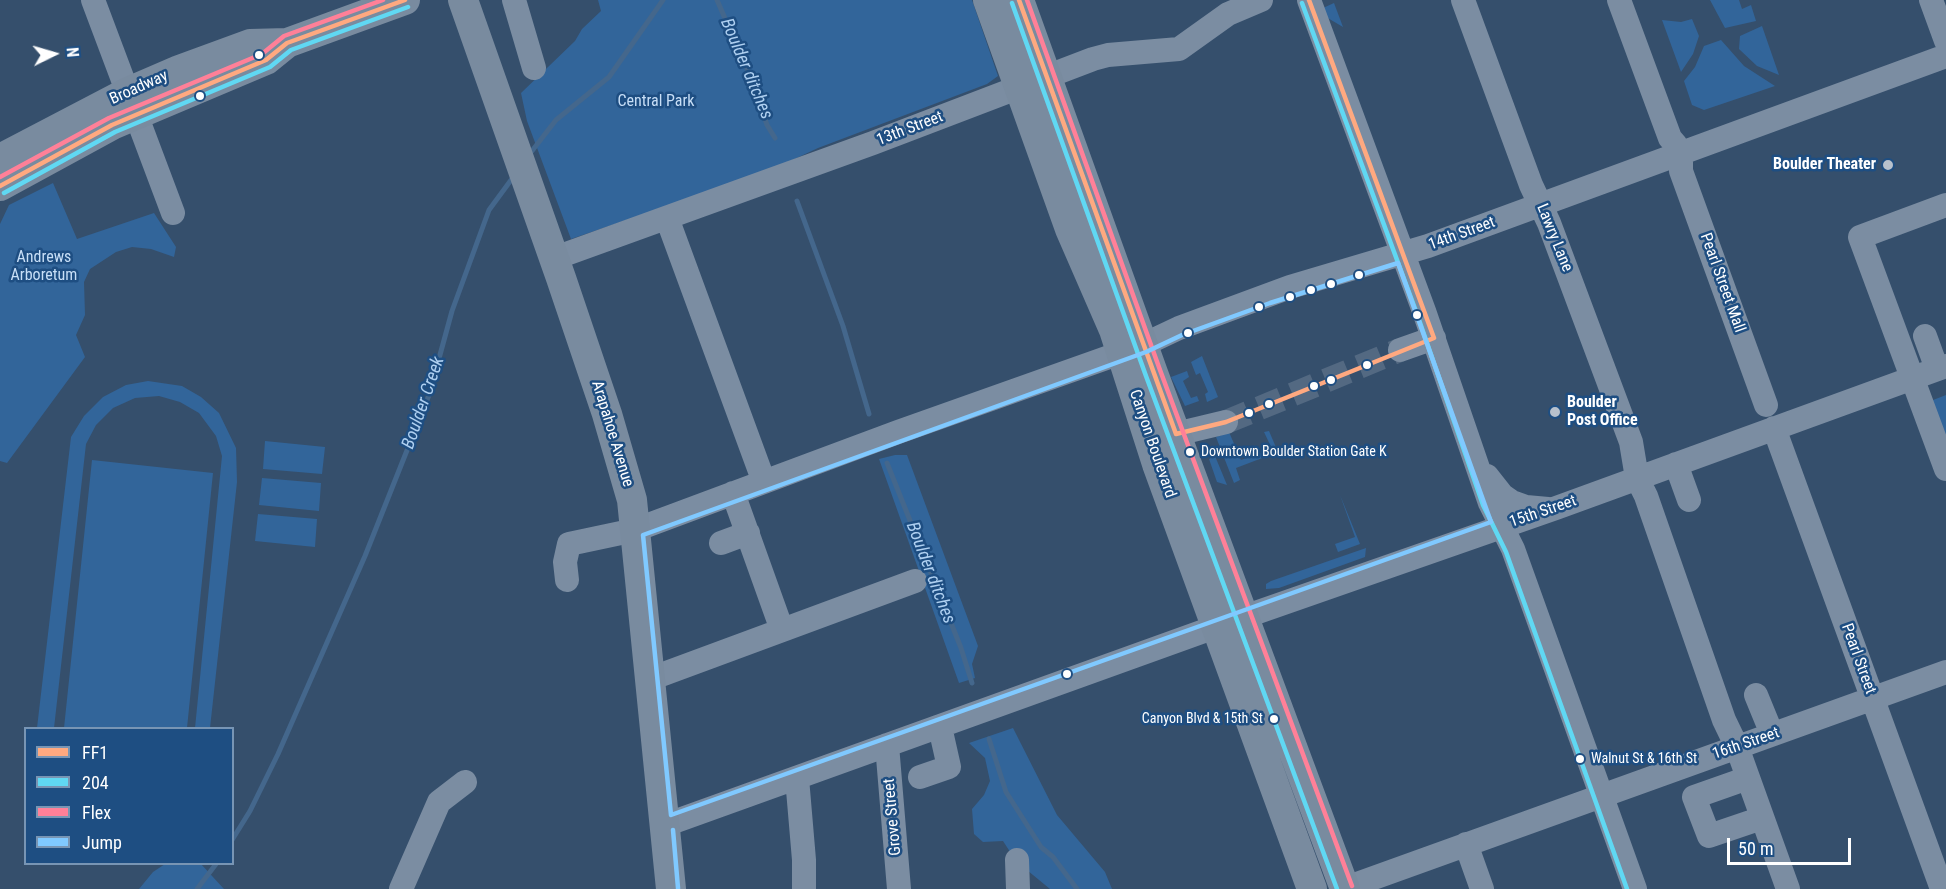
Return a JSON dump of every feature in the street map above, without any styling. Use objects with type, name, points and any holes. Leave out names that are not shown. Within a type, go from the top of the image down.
[{"type":"main road","name":"Broadway","points":[[0,159],[133,103],[267,60],[288,43],[405,0]]},
{"type":"main road","name":"Arapahoe Avenue","points":[[463,0],[555,258],[619,449],[632,500],[671,889]]},
{"type":"main road","name":"Canyon Boulevard","points":[[988,0],[1032,83]]},
{"type":"main road","name":"Canyon Boulevard","points":[[1019,0],[1032,83],[1070,229],[1176,434],[1312,889]]},
{"type":"main road","name":"Broadway","points":[[0,186],[83,139],[133,103]]},
{"type":"main road","name":"Canyon Boulevard","points":[[1133,349],[1157,464],[1231,622],[1344,889]]},
{"type":"street","points":[[93,0],[173,213]]},
{"type":"street","points":[[514,0],[534,68]]},
{"type":"street","name":"13th Street","points":[[555,258],[1108,55],[1179,49],[1228,14],[1261,0]]},
{"type":"street","points":[[1309,0],[1434,338],[1478,465],[1501,527],[1511,545],[1635,889]]},
{"type":"street","name":"Lawry Lane","points":[[1463,0],[1531,185],[1634,448],[1637,478],[1646,496],[1724,720],[1737,747],[1788,889]]},
{"type":"street","name":"Pearl Street Mall","points":[[1619,0],[1666,129],[1678,152],[1681,171],[1770,417]]},
{"type":"street","points":[[1931,0],[1946,41]]},
{"type":"street","name":"14th Street","points":[[567,580],[565,562],[569,544],[635,530],[1133,349],[1179,328],[1290,288],[1403,254],[1946,56]]},
{"type":"street","points":[[1946,205],[1860,237],[1946,469]]},
{"type":"street","points":[[668,218],[764,482]]},
{"type":"street","points":[[1926,336],[1942,368]]},
{"type":"street","points":[[1400,350],[1434,338]]},
{"type":"street","name":"15th Street","points":[[665,825],[1676,464],[1770,417],[1942,368]]},
{"type":"street","name":"Pearl Street","points":[[1770,417],[1942,889]]},
{"type":"street","points":[[1176,434],[1226,422]]},
{"type":"street","points":[[1676,464],[1689,500]]},
{"type":"street","points":[[1478,465],[1506,498],[1526,507],[1556,508]]},
{"type":"street","points":[[733,493],[782,630]]},
{"type":"street","points":[[721,543],[748,533]]},
{"type":"street","points":[[650,679],[915,581]]},
{"type":"street","name":"16th Street","points":[[1344,889],[1601,794],[1946,672]]},
{"type":"street","points":[[1756,695],[1772,734]]},
{"type":"street","points":[[920,777],[949,767],[940,727]]},
{"type":"street","name":"Grove Street","points":[[887,746],[899,889]]},
{"type":"street","points":[[797,778],[804,889]]},
{"type":"street","points":[[1748,778],[1694,797],[1709,836],[1762,818]]},
{"type":"street","points":[[400,889],[439,802],[465,782]]},
{"type":"street","points":[[1466,844],[1482,889]]},
{"type":"street","points":[[1017,860],[1018,889]]},
{"type":"green space","name":"Central Park","points":[[598,0],[972,0],[998,76],[987,84],[818,148],[767,172],[571,239],[527,121],[521,93],[575,41],[582,29],[601,11]]},
{"type":"green space","points":[[1710,0],[1739,0],[1742,9],[1751,5],[1756,21],[1725,28]]},
{"type":"green space","points":[[1334,3],[1343,27],[1326,17],[1323,8]]},
{"type":"green space","points":[[1692,19],[1699,36],[1693,54],[1681,72],[1662,20],[1681,22]]},
{"type":"green space","points":[[1762,26],[1779,75],[1757,66],[1739,49],[1740,36]]},
{"type":"green space","points":[[1721,40],[1744,66],[1775,86],[1704,110],[1692,105],[1684,81],[1695,67],[1704,46]]},
{"type":"green space","name":"Andrews Arboretum","points":[[53,183],[77,239],[154,213],[176,247],[174,257],[151,249],[132,247],[116,252],[90,269],[84,282],[85,315],[76,335],[85,357],[7,463],[0,461],[0,224],[9,205]]},
{"type":"green space","points":[[1202,356],[1218,397],[1207,402],[1205,394],[1208,392],[1200,373],[1196,375],[1191,362]]},
{"type":"green space","points":[[1187,371],[1189,377],[1183,381],[1191,398],[1197,396],[1199,401],[1185,406],[1171,377]]},
{"type":"green space","points":[[148,381],[182,386],[201,397],[219,413],[236,448],[237,482],[210,727],[195,727],[222,456],[216,436],[199,413],[180,402],[159,396],[135,398],[113,408],[96,425],[86,444],[54,727],[37,727],[71,437],[84,416],[103,397],[126,385]]},
{"type":"green space","points":[[1946,395],[1946,451],[1928,402]]},
{"type":"green space","points":[[1269,431],[1278,452],[1236,468],[1240,480],[1234,483],[1216,437],[1229,432],[1241,460],[1272,449],[1264,432]]},
{"type":"green space","points":[[265,441],[325,447],[322,474],[263,469]]},
{"type":"green space","points":[[907,455],[978,646],[972,664],[975,678],[959,683],[879,459]]},
{"type":"green space","points":[[1215,456],[1227,485],[1217,482],[1209,459]]},
{"type":"green space","points":[[92,460],[213,473],[187,727],[64,727]]},
{"type":"green space","points":[[262,478],[321,483],[319,511],[259,505]]},
{"type":"green space","points":[[1340,495],[1360,544],[1338,552],[1335,544],[1355,537]]},
{"type":"green space","points":[[258,514],[317,519],[315,547],[255,541]]},
{"type":"green space","points":[[1366,548],[1365,557],[1279,588],[1266,589],[1266,584],[1271,581]]},
{"type":"green space","points":[[1013,728],[1057,815],[1105,872],[1112,889],[1050,889],[1016,861],[1003,841],[983,842],[974,834],[972,809],[984,795],[990,781],[985,758],[969,743]]},
{"type":"green space","points":[[164,865],[202,865],[224,889],[139,889],[153,872]]},
{"type":"waterway","name":"Boulder Creek","points":[[528,156],[556,120],[609,77],[663,0]]},
{"type":"waterway","name":"Boulder ditches","points":[[717,0],[752,80],[767,125],[775,138]]},
{"type":"waterway","name":"Boulder Creek","points":[[234,837],[250,811],[278,754],[365,556],[429,395],[452,311],[489,210],[514,176]]},
{"type":"waterway","name":"Boulder ditches","points":[[797,201],[843,326],[869,414]]},
{"type":"waterway","name":"Boulder ditches","points":[[887,463],[961,648],[972,683]]},
{"type":"waterway","name":"Boulder ditches","points":[[989,739],[1006,792],[1041,847],[1053,857],[1077,889]]},
{"type":"waterway","name":"Boulder Creek","points":[[197,889],[215,865]]},
{"type":"tunnel","points":[[1226,422],[1400,350]]},
{"type":"transit line","name":"Flex","points":[[0,177],[109,118],[262,54],[284,36],[383,0]]},
{"type":"transit line","name":"FF1","points":[[0,186],[112,125],[266,60],[287,43],[405,0]]},
{"type":"transit line","name":"FF1","points":[[1019,0],[1176,434]]},
{"type":"transit line","name":"Flex","points":[[1027,0],[1160,370],[1352,886]]},
{"type":"transit line","name":"FF1","points":[[1309,0],[1434,338]]},
{"type":"transit line","name":"204","points":[[1012,3],[1146,376],[1337,889]]},
{"type":"transit line","name":"204","points":[[1302,3],[1417,314],[1483,505],[1506,552],[1627,889]]},
{"type":"transit line","name":"204","points":[[4,193],[115,132],[270,67],[291,50],[408,7]]},
{"type":"transit line","name":"Jump","points":[[1398,263],[1491,522],[671,815],[643,535],[1146,352],[1182,335],[1270,303],[1398,263]]},
{"type":"transit line","name":"FF1","points":[[1176,434],[1226,422],[1434,338]]},
{"type":"transit line","name":"Jump","points":[[673,830],[678,888]]},
{"type":"place","name":"Boulder Theater","points":[[1888,165]]},
{"type":"place","name":"Boulder Post Office","points":[[1555,412]]},
{"type":"place","name":"Downtown Boulder Station Gate K","points":[[1190,452]]},
{"type":"place","name":"Canyon Blvd & 15th St","points":[[1274,719]]},
{"type":"place","name":"Walnut St & 16th St","points":[[1580,759]]}]
